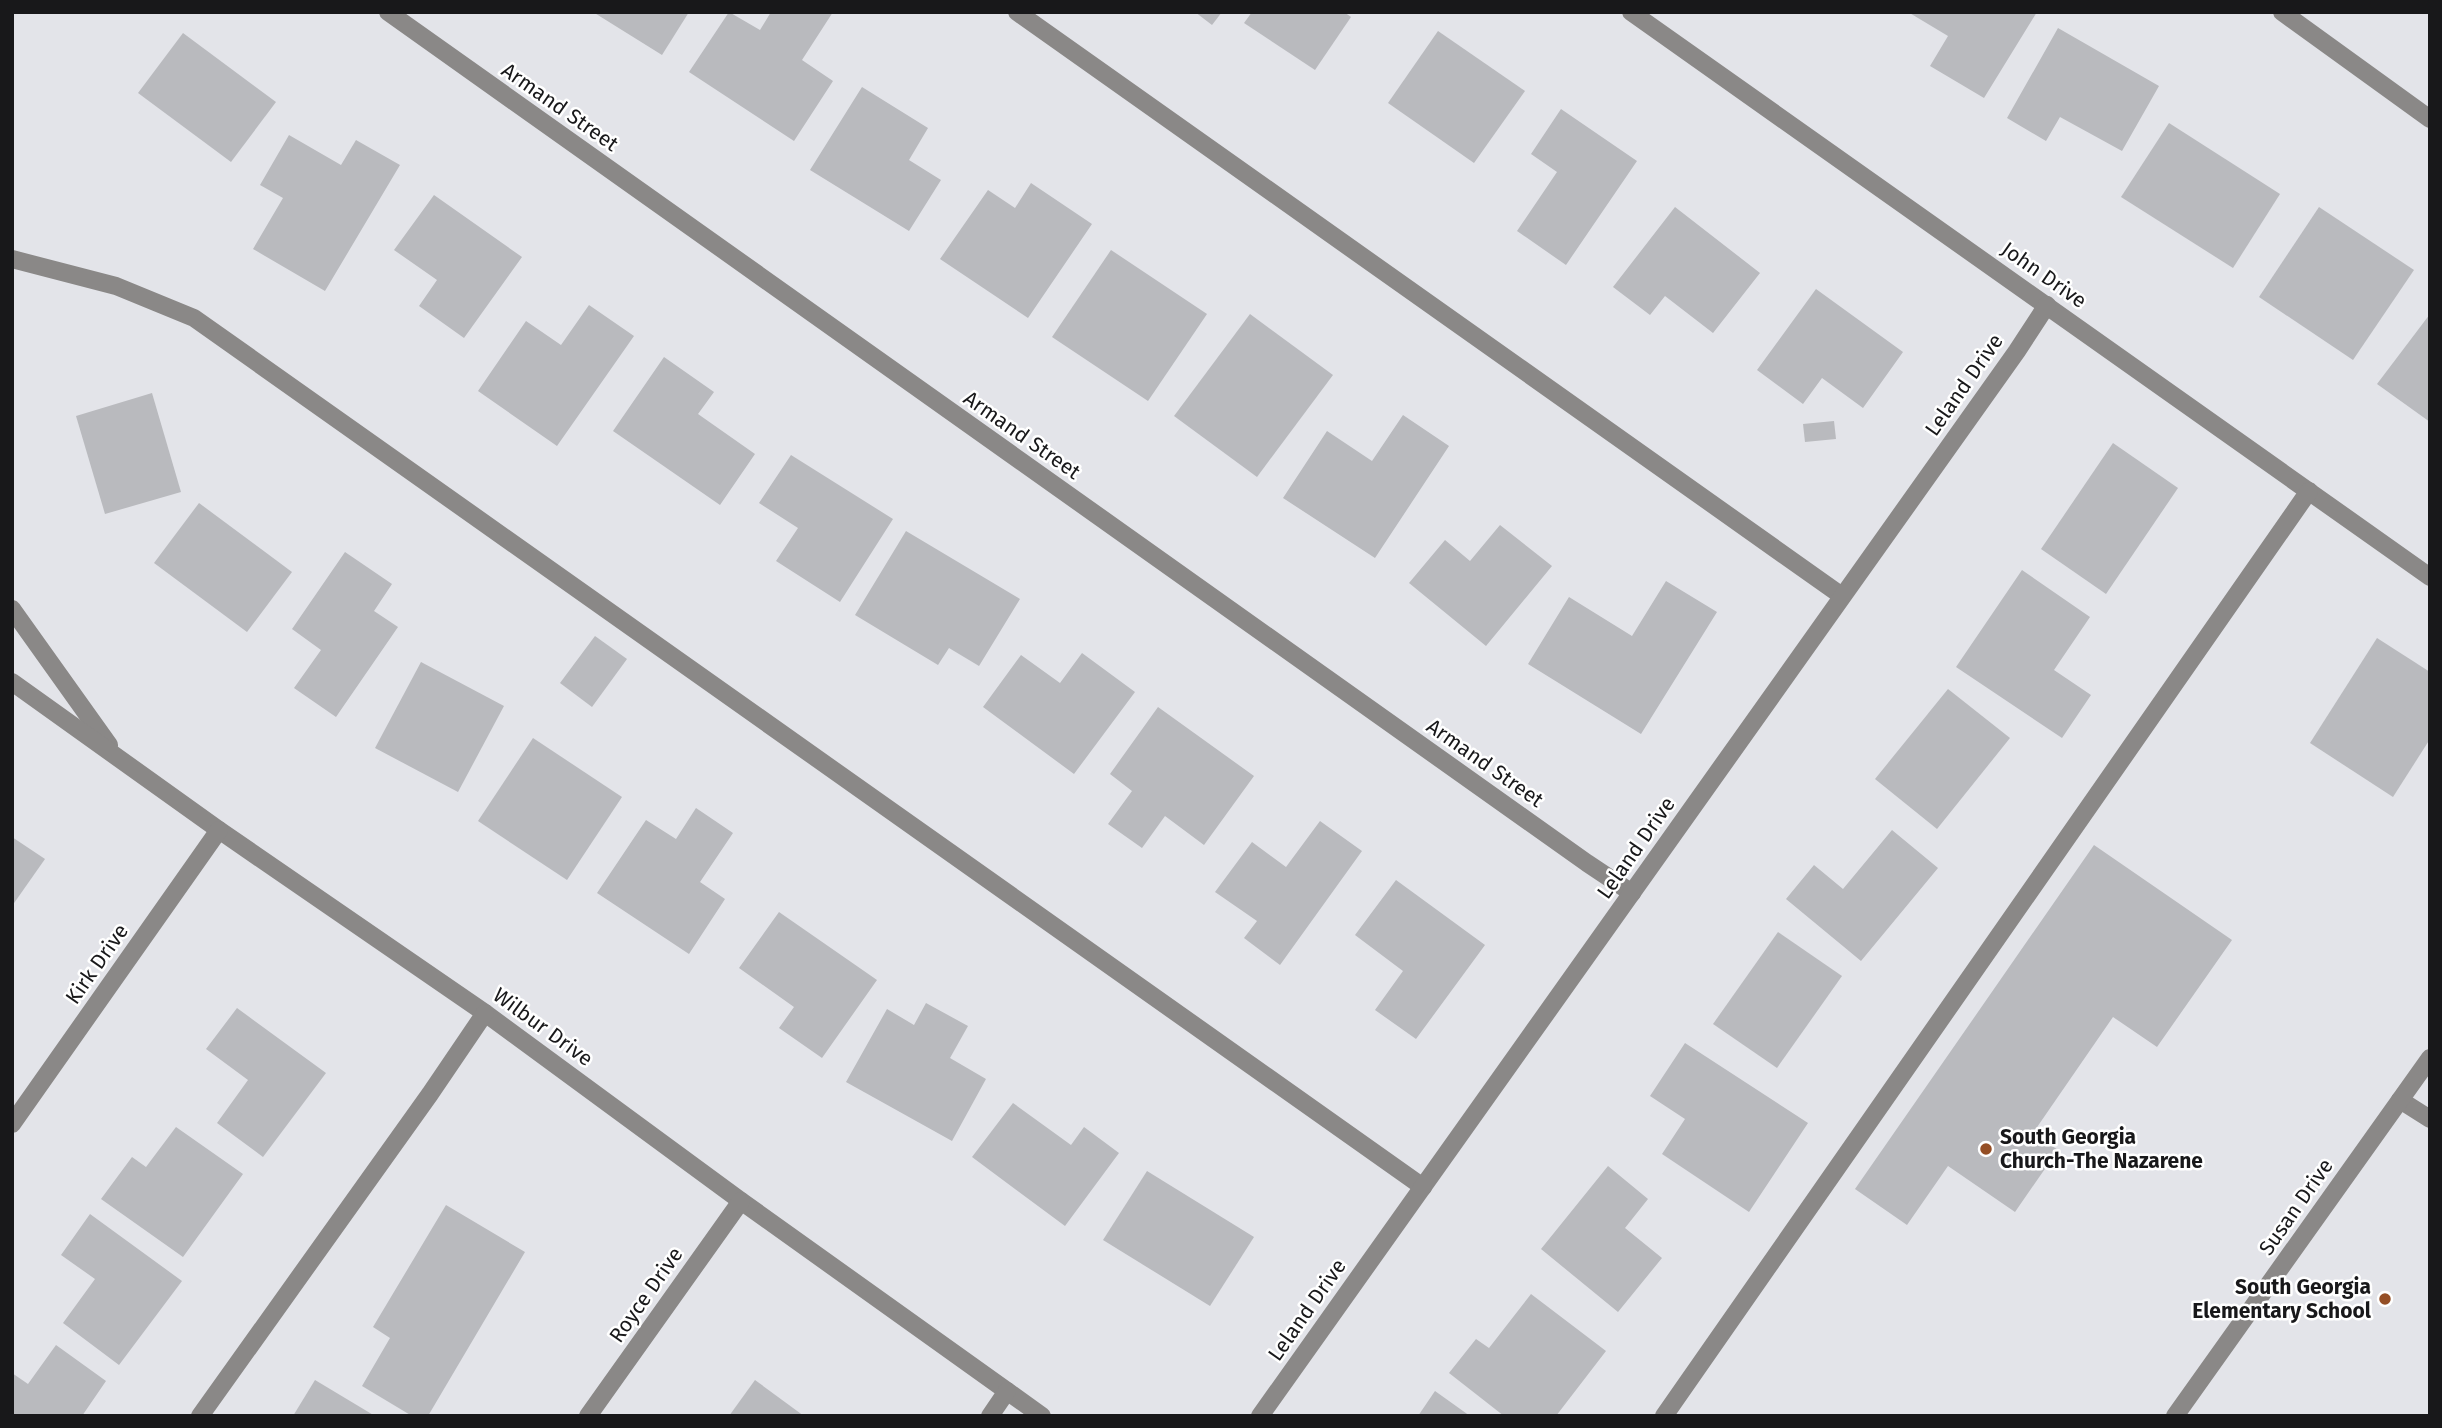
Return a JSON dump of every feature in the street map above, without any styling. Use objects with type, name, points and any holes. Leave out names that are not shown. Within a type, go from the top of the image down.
[{"type":"street","name":"Armand Street","points":[[388,12],[1632,893]]},
{"type":"street","points":[[1017,12],[1842,596]]},
{"type":"street","name":"John Drive","points":[[1631,12],[2430,577]]},
{"type":"street","points":[[2282,12],[2430,119]]},
{"type":"street","points":[[12,259],[116,286],[194,318],[1423,1186]]},
{"type":"street","name":"Leland Drive","points":[[1260,1416],[2047,305]]},
{"type":"street","points":[[1664,1416],[2309,491]]},
{"type":"street","points":[[12,609],[117,756]]},
{"type":"street","name":"Wilbur Drive","points":[[12,682],[219,830],[485,1013],[741,1201],[1042,1416]]},
{"type":"street","name":"Kirk Drive","points":[[12,1124],[219,830]]},
{"type":"street","points":[[200,1416],[485,1013]]},
{"type":"street","name":"Susan Drive","points":[[2175,1416],[2430,1058]]},
{"type":"street","points":[[2400,1100],[2430,1119]]},
{"type":"street","name":"Royce Drive","points":[[588,1416],[741,1201]]},
{"type":"street","points":[[990,1416],[1007,1391]]},
{"type":"building","points":[[593,12],[689,12],[662,55]]},
{"type":"building","points":[[729,12],[760,30],[771,12],[833,12],[802,60],[833,81],[794,141],[689,72]]},
{"type":"building","points":[[1195,12],[1222,12],[1212,25]]},
{"type":"building","points":[[1252,12],[1344,12],[1351,17],[1315,70],[1244,23]]},
{"type":"building","points":[[1908,12],[2037,12],[1984,98],[1930,66],[1948,36]]},
{"type":"building","points":[[2058,28],[2159,86],[2122,151],[2060,117],[2046,141],[2007,118]]},
{"type":"building","points":[[1438,31],[1525,91],[1474,163],[1388,103]]},
{"type":"building","points":[[183,33],[276,102],[231,162],[138,93]]},
{"type":"building","points":[[862,87],[928,128],[909,160],[941,180],[909,231],[810,170]]},
{"type":"building","points":[[1561,109],[1637,161],[1566,265],[1517,231],[1557,172],[1531,154]]},
{"type":"building","points":[[2169,123],[2280,194],[2233,268],[2121,197]]},
{"type":"building","points":[[289,135],[341,165],[356,140],[400,165],[325,291],[253,249],[283,198],[260,185]]},
{"type":"building","points":[[1031,183],[1092,224],[1028,318],[940,259],[988,190],[1015,208]]},
{"type":"building","points":[[434,195],[522,257],[464,338],[419,306],[437,280],[394,250]]},
{"type":"building","points":[[1675,207],[1760,273],[1713,333],[1665,296],[1650,315],[1613,287]]},
{"type":"building","points":[[2319,207],[2414,270],[2353,360],[2259,297]]},
{"type":"building","points":[[1111,250],[1207,314],[1148,401],[1052,337]]},
{"type":"building","points":[[1816,289],[1903,352],[1863,408],[1822,378],[1803,404],[1757,370]]},
{"type":"building","points":[[589,305],[634,336],[557,446],[478,391],[526,321],[561,345]]},
{"type":"building","points":[[1250,314],[1333,375],[1257,477],[1174,416]]},
{"type":"building","points":[[2430,314],[2430,422],[2377,384]]},
{"type":"building","points":[[664,357],[714,392],[698,414],[755,454],[720,505],[613,431]]},
{"type":"building","points":[[152,393],[181,492],[105,514],[76,416]]},
{"type":"building","points":[[1403,415],[1449,446],[1375,558],[1283,498],[1327,431],[1372,461]]},
{"type":"building","points":[[1834,421],[1836,439],[1805,442],[1803,424]]},
{"type":"building","points":[[2113,443],[2178,488],[2106,594],[2041,549]]},
{"type":"building","points":[[791,455],[893,519],[840,602],[776,561],[798,528],[759,503]]},
{"type":"building","points":[[199,503],[292,572],[247,632],[154,563]]},
{"type":"building","points":[[1500,525],[1552,566],[1486,646],[1409,583],[1445,540],[1470,561]]},
{"type":"building","points":[[906,531],[1020,599],[979,666],[949,648],[938,665],[855,615]]},
{"type":"building","points":[[345,552],[392,584],[374,611],[398,627],[336,717],[294,688],[321,650],[292,629]]},
{"type":"building","points":[[2022,570],[2090,617],[2054,670],[2091,695],[2062,738],[1956,667]]},
{"type":"building","points":[[1666,581],[1717,612],[1641,734],[1528,664],[1569,597],[1632,636]]},
{"type":"building","points":[[595,636],[627,659],[592,707],[560,683]]},
{"type":"building","points":[[2377,638],[2430,672],[2430,739],[2393,797],[2310,743]]},
{"type":"building","points":[[1082,653],[1135,692],[1074,774],[983,707],[1021,655],[1060,683]]},
{"type":"building","points":[[421,662],[504,706],[458,792],[375,748]]},
{"type":"building","points":[[1948,689],[2010,738],[1937,829],[1875,779]]},
{"type":"building","points":[[1158,707],[1254,776],[1204,845],[1165,816],[1142,848],[1108,824],[1132,791],[1110,774]]},
{"type":"building","points":[[533,738],[622,797],[567,880],[478,821]]},
{"type":"building","points":[[696,808],[733,833],[700,882],[725,899],[689,954],[597,893],[646,820],[676,839]]},
{"type":"building","points":[[1320,821],[1362,851],[1280,965],[1244,938],[1257,921],[1215,892],[1252,842],[1286,867]]},
{"type":"building","points":[[1892,830],[1938,868],[1861,961],[1786,899],[1814,865],[1843,889]]},
{"type":"building","points":[[12,837],[45,859],[12,906]]},
{"type":"building","points":[[2094,845],[2232,940],[2157,1047],[2113,1017],[2033,1133],[2058,1150],[2015,1212],[1948,1166],[1907,1225],[1855,1189]]},
{"type":"building","points":[[1396,880],[1485,945],[1416,1039],[1375,1010],[1403,971],[1355,935]]},
{"type":"building","points":[[779,912],[877,980],[822,1058],[779,1028],[794,1007],[739,968]]},
{"type":"building","points":[[1778,932],[1842,976],[1777,1068],[1713,1024]]},
{"type":"building","points":[[926,1003],[968,1026],[950,1058],[986,1079],[952,1141],[846,1082],[887,1009],[914,1025]]},
{"type":"building","points":[[237,1008],[326,1073],[263,1157],[217,1123],[248,1080],[206,1049]]},
{"type":"building","points":[[1685,1043],[1808,1123],[1749,1212],[1662,1154],[1685,1119],[1650,1096]]},
{"type":"building","points":[[1013,1103],[1071,1145],[1084,1127],[1119,1153],[1065,1226],[972,1157]]},
{"type":"building","points":[[176,1127],[243,1174],[183,1257],[101,1199],[132,1157],[146,1167]]},
{"type":"building","points":[[1608,1166],[1648,1199],[1625,1228],[1662,1258],[1618,1312],[1541,1249]]},
{"type":"building","points":[[1147,1171],[1254,1237],[1210,1306],[1103,1240]]},
{"type":"building","points":[[446,1205],[525,1252],[428,1416],[412,1416],[362,1386],[390,1338],[373,1327]]},
{"type":"building","points":[[90,1214],[182,1281],[119,1365],[63,1323],[95,1279],[61,1255]]},
{"type":"building","points":[[1531,1294],[1606,1351],[1556,1416],[1504,1416],[1449,1373],[1476,1339],[1489,1348]]},
{"type":"building","points":[[56,1345],[106,1381],[82,1416],[12,1416],[12,1373],[28,1384]]},
{"type":"building","points":[[315,1380],[375,1416],[293,1416]]},
{"type":"building","points":[[755,1380],[804,1416],[729,1416]]},
{"type":"building","points":[[1435,1391],[1470,1416],[1418,1416]]},
{"type":"place","name":"South Georgia Church-The Nazarene","points":[[1986,1149]]},
{"type":"place","name":"South Georgia Elementary School","points":[[2385,1299]]}]
